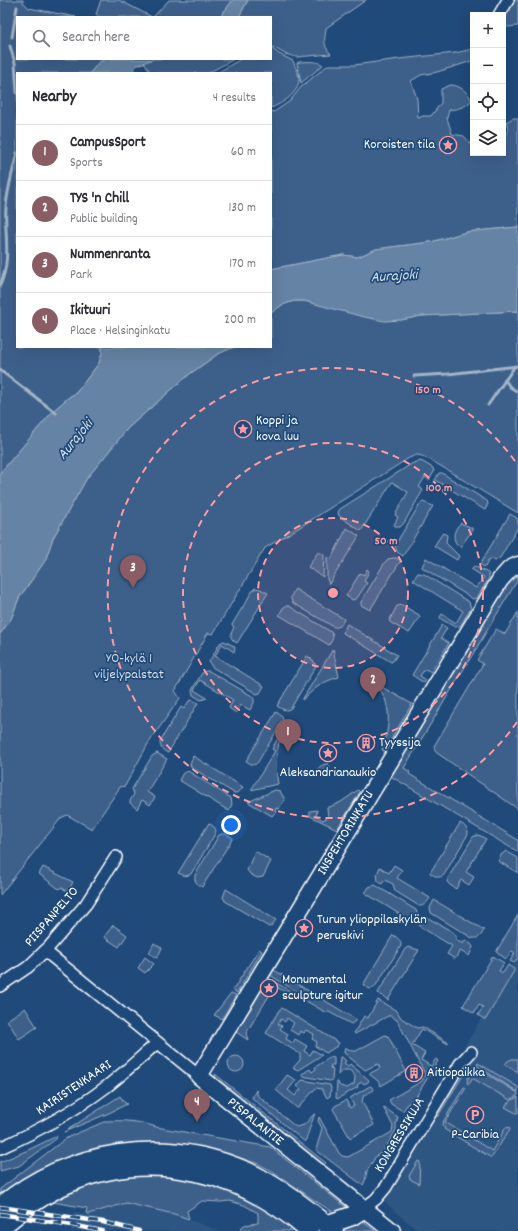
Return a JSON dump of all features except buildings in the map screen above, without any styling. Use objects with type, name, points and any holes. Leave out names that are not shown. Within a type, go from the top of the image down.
[{"type":"main road","points":[[0,1207],[33,1184],[76,1164],[122,1153],[162,1152],[208,1158],[245,1171],[274,1186],[298,1202],[330,1228],[363,1209]]},
{"type":"main road","points":[[0,1228],[34,1201],[70,1183],[111,1171],[139,1167],[160,1167],[208,1174],[246,1189],[273,1204],[310,1231]]},
{"type":"street","points":[[501,12],[508,0]]},
{"type":"street","name":"INSPEHTORINKATU","points":[[198,1076],[500,580],[512,568]]},
{"type":"street","name":"PIISPANPELTO","points":[[0,986],[28,967],[45,951],[86,904],[116,857]]},
{"type":"street","name":"PISPALANTIE","points":[[45,951],[157,1043],[392,1231]]},
{"type":"street","name":"KAIRISTENKAARI","points":[[0,1148],[56,1121],[92,1098],[120,1076],[157,1043]]},
{"type":"street","name":"KONGRESSIKUJA","points":[[363,1209],[376,1199],[392,1177],[460,1064],[471,1052]]},
{"type":"shaded area","points":[[518,958],[518,1231],[419,1231],[395,1212],[376,1192]]},
{"type":"shaded area","points":[[126,1203],[174,1214],[219,1231],[71,1231],[74,1212],[88,1214]]},
{"type":"green space","points":[[0,0],[23,0],[29,8],[71,16],[16,16],[16,60],[104,60],[99,62],[91,72],[16,72],[16,348],[102,348],[102,353],[99,363],[76,393],[53,411],[0,473]]},
{"type":"green space","points":[[101,0],[119,0],[150,16],[99,16],[96,14]]},
{"type":"green space","points":[[169,0],[233,0],[221,16],[154,16]]},
{"type":"green space","points":[[248,0],[366,0],[326,28],[325,45],[331,54],[296,57],[285,54],[272,47],[272,16],[240,16]]},
{"type":"green space","points":[[511,0],[518,0],[518,26],[506,26],[505,12]]},
{"type":"green space","points":[[272,49],[293,61],[298,72],[299,80],[293,94],[285,101],[272,107],[272,72],[219,72],[239,60],[272,60]]},
{"type":"green space","points":[[470,50],[470,62],[437,72],[421,75],[411,81],[417,99],[418,118],[423,116],[431,116],[441,103],[441,89],[450,85],[458,86],[466,92],[470,98],[470,102],[462,107],[449,110],[447,118],[452,134],[464,136],[470,143],[470,156],[506,156],[506,134],[508,127],[506,122],[513,118],[518,118],[518,227],[466,232],[431,242],[376,249],[358,257],[343,255],[272,269],[272,111],[274,112],[290,101],[301,87],[328,65],[354,65],[455,53]]},
{"type":"green space","points":[[150,60],[232,60],[210,72],[150,72],[144,62]]},
{"type":"green space","points":[[315,62],[323,65],[301,83],[297,63]]},
{"type":"green space","name":"YO-kylä 1 viljelypalstat","points":[[294,301],[304,301],[401,320],[421,316],[518,311],[518,513],[458,476],[426,458],[417,455],[409,458],[265,548],[213,634],[208,633],[175,691],[180,698],[148,744],[125,786],[120,787],[92,829],[67,815],[61,818],[0,895],[0,634],[11,619],[19,598],[45,561],[53,538],[87,478],[128,428],[191,373],[218,354],[232,348],[272,348],[272,312],[282,305]]},
{"type":"green space","points":[[419,461],[433,468],[434,472],[429,480],[425,477],[419,487],[423,490],[404,523],[400,527],[394,525],[398,517],[395,515],[408,492],[392,482],[361,531],[339,516],[338,512],[340,509],[413,463]]},
{"type":"green space","points":[[439,473],[442,473],[487,501],[488,504],[485,510],[435,480]]},
{"type":"green space","points":[[423,502],[433,506],[403,556],[397,552],[395,545],[420,504]]},
{"type":"green space","points":[[510,514],[517,518],[517,529],[500,558],[495,561],[492,559],[488,561],[485,567],[482,566],[480,564]]},
{"type":"green space","points":[[461,523],[472,528],[472,531],[460,547],[455,542],[454,535],[456,528]]},
{"type":"green space","points":[[347,528],[359,536],[329,584],[327,579],[327,557],[331,559]]},
{"type":"green space","points":[[443,533],[447,535],[446,543],[459,556],[457,560],[434,546]]},
{"type":"green space","points":[[318,552],[324,555],[323,577],[308,567]]},
{"type":"green space","points":[[393,558],[401,560],[370,610],[361,605],[361,602],[385,562],[388,559]]},
{"type":"green space","points":[[426,558],[476,588],[484,577],[471,569],[474,566],[488,573],[489,578],[477,598],[473,599],[423,568],[422,567]]},
{"type":"green space","points":[[367,569],[369,571],[364,581],[367,583],[357,598],[353,600],[346,596],[360,573],[364,575]]},
{"type":"green space","points":[[418,573],[424,574],[469,602],[471,608],[460,626],[455,627],[440,617],[442,614],[456,623],[463,611],[413,580]]},
{"type":"green space","points":[[516,573],[517,581],[404,768],[410,772],[409,774],[518,840],[518,852],[387,774],[501,587]]},
{"type":"green space","points":[[255,588],[268,593],[237,643],[231,636],[234,627],[232,625]]},
{"type":"green space","points":[[295,589],[344,619],[342,624],[338,627],[334,627],[293,603],[291,598]]},
{"type":"green space","points":[[402,605],[420,617],[409,633],[389,621],[397,606]]},
{"type":"green space","points":[[286,606],[289,606],[331,632],[333,637],[329,645],[279,615]]},
{"type":"green space","points":[[518,612],[518,809],[437,753],[434,746],[483,664],[477,660],[496,629],[505,634]]},
{"type":"green space","points":[[347,624],[397,655],[393,661],[391,662],[343,633]]},
{"type":"green space","points":[[442,625],[447,628],[441,638],[449,643],[431,672],[425,669],[420,676],[426,680],[424,683],[412,675]]},
{"type":"green space","points":[[224,641],[234,646],[234,652],[222,644],[215,656],[264,686],[260,693],[257,694],[212,667],[209,662],[220,643]]},
{"type":"green space","points":[[333,649],[339,677],[323,683],[302,700]]},
{"type":"green space","points":[[307,656],[313,660],[316,666],[291,708],[287,710],[282,709],[277,706]]},
{"type":"green space","points":[[209,671],[252,696],[254,703],[250,710],[241,705],[236,713],[229,708],[233,700],[200,680],[194,690],[207,698],[201,700],[193,695],[192,690],[202,673]]},
{"type":"green space","points":[[380,686],[412,704],[384,751],[382,750],[387,732],[388,714],[385,700],[379,687]]},
{"type":"green space","points":[[192,700],[198,703],[168,753],[164,751],[160,745],[160,741],[181,707],[184,709],[189,701]]},
{"type":"green space","points":[[276,712],[283,718],[282,722],[258,762],[254,765],[251,764],[246,761]]},
{"type":"green space","points":[[280,734],[276,759],[278,784],[251,790],[275,751],[272,749]]},
{"type":"green space","points":[[157,753],[167,759],[147,792],[155,797],[150,805],[142,800],[137,809],[130,803],[134,794],[132,789],[152,756]]},
{"type":"green space","points":[[193,756],[243,787],[239,792],[234,793],[192,768],[190,765]]},
{"type":"green space","points":[[326,764],[330,767],[328,771],[323,775],[317,775],[318,768]]},
{"type":"green space","points":[[188,771],[231,798],[232,804],[229,811],[179,780],[183,773]]},
{"type":"green space","points":[[275,790],[280,791],[285,800],[278,809],[276,808],[276,812],[272,816],[248,802]]},
{"type":"green space","points":[[358,790],[360,792],[337,829],[310,816],[310,811],[317,810],[316,816],[323,820],[328,817],[327,808],[341,802]]},
{"type":"green space","points":[[209,823],[216,830],[215,834],[191,874],[186,876],[178,873]]},
{"type":"green space","points":[[460,823],[466,827],[468,834],[444,875],[440,877],[435,876],[430,873]]},
{"type":"green space","points":[[226,834],[233,838],[202,887],[196,882],[195,875],[219,835]]},
{"type":"green space","points":[[477,835],[486,839],[466,872],[474,877],[469,885],[461,880],[456,889],[447,882],[448,878],[473,837]]},
{"type":"green space","points":[[255,851],[271,861],[263,877],[257,878],[250,874],[247,870]]},
{"type":"green space","points":[[506,851],[518,858],[518,873],[498,861],[501,855]]},
{"type":"green space","points":[[394,865],[402,870],[397,878],[430,898],[426,904],[419,906],[395,891],[393,884],[385,880],[382,884],[378,881],[377,874],[380,867],[389,873]]},
{"type":"green space","points":[[43,867],[73,882],[68,892],[61,887],[59,889],[39,874]]},
{"type":"green space","points":[[375,885],[416,910],[418,916],[414,923],[365,893],[369,887]]},
{"type":"green space","points":[[226,889],[276,920],[269,927],[225,901],[223,897]]},
{"type":"green space","points":[[434,900],[484,930],[480,937],[472,938],[431,913],[430,908]]},
{"type":"green space","points":[[518,915],[518,958],[514,963],[510,961],[515,953],[512,951],[506,959],[496,952]]},
{"type":"green space","points":[[425,918],[428,918],[453,932],[456,936],[456,940],[463,944],[465,940],[471,944],[473,947],[469,956],[460,951],[455,959],[447,954],[452,946],[419,926]]},
{"type":"green space","points":[[113,925],[127,935],[119,947],[104,937]]},
{"type":"green space","points":[[393,935],[399,939],[401,946],[375,987],[372,989],[363,985]]},
{"type":"green space","points":[[154,943],[162,948],[157,958],[149,953]]},
{"type":"green space","points":[[408,947],[419,950],[388,1000],[378,993],[405,949]]},
{"type":"green space","points":[[259,949],[262,951],[237,993],[233,990]]},
{"type":"green space","points":[[493,956],[504,963],[499,971],[503,973],[508,965],[514,969],[514,971],[486,1019],[484,1019],[478,1015],[483,1007],[479,1005],[474,1013],[463,1006]]},
{"type":"green space","points":[[145,957],[154,964],[145,973],[138,968]]},
{"type":"green space","points":[[274,969],[357,1020],[351,1024],[329,1012],[325,1012],[299,997],[294,990],[270,975]]},
{"type":"green space","points":[[268,978],[290,991],[290,994],[278,988],[272,991],[246,1033],[248,1040],[236,1032]]},
{"type":"green space","points":[[231,993],[236,995],[222,1019],[214,1015]]},
{"type":"green space","points":[[378,1000],[397,1011],[401,1018],[417,1028],[423,1027],[449,1043],[448,1044],[422,1029],[412,1045],[425,1053],[421,1060],[431,1066],[436,1059],[438,1061],[414,1100],[408,1103],[403,1111],[391,1104],[389,1100],[422,1081],[425,1074],[397,1020],[391,1016],[388,1016],[355,1034],[354,1033],[364,1016],[368,1018]]},
{"type":"green space","points":[[25,1008],[37,1027],[19,1039],[7,1020]]},
{"type":"green space","points":[[282,1008],[339,1043],[326,1053],[315,1046],[317,1042],[312,1039],[314,1034],[306,1030],[304,1033],[300,1031],[298,1035],[290,1030],[294,1023],[287,1018],[285,1022],[281,1019],[278,1024],[282,1026],[280,1029],[288,1034],[286,1039],[293,1043],[295,1039],[307,1046],[304,1051],[310,1055],[313,1050],[322,1055],[298,1070],[293,1068],[300,1060],[300,1054],[266,1033]]},
{"type":"green space","points":[[385,1035],[388,1036],[406,1071],[381,1086],[378,1081],[369,1074],[380,1068],[378,1064],[365,1070],[344,1053],[345,1047],[352,1051],[356,1051]]},
{"type":"green space","points":[[233,1056],[239,1056],[244,1061],[242,1070],[239,1072],[233,1072],[228,1067],[228,1061]]},
{"type":"green space","points":[[331,1057],[334,1058],[334,1065],[331,1065],[330,1068],[333,1069],[332,1080],[330,1081],[302,1076],[302,1074],[310,1069],[312,1072],[316,1069],[315,1067]]},
{"type":"green space","points":[[340,1057],[346,1061],[344,1063],[348,1066],[350,1064],[369,1080],[364,1084],[362,1082],[357,1085],[358,1087],[337,1099],[337,1081],[340,1086],[347,1088],[354,1084],[355,1077],[352,1072],[347,1070],[342,1071],[338,1075]]},
{"type":"green space","points":[[512,1059],[518,1059],[518,1072],[505,1064]]},
{"type":"green space","points":[[478,1063],[518,1087],[518,1092],[477,1066]]},
{"type":"green space","points":[[466,1067],[467,1069],[438,1116],[435,1116],[464,1068]]},
{"type":"green space","points":[[475,1068],[518,1093],[518,1095],[510,1100],[472,1078],[469,1084],[467,1083],[468,1078]]},
{"type":"green space","points":[[215,1074],[326,1163],[322,1167],[217,1081]]},
{"type":"green space","points":[[287,1075],[296,1080],[288,1090],[295,1096],[301,1089],[297,1086],[302,1080],[330,1085],[330,1096],[327,1098],[322,1089],[316,1088],[297,1108],[276,1090]]},
{"type":"green space","points":[[370,1086],[374,1090],[364,1095],[362,1101],[374,1125],[350,1138],[333,1109],[335,1106],[346,1100],[350,1108],[354,1106],[350,1098]]},
{"type":"green space","points":[[464,1087],[466,1088],[445,1122],[492,1151],[506,1127],[509,1127],[510,1129],[492,1157],[444,1129],[445,1127],[442,1125]]},
{"type":"green space","points":[[256,1090],[258,1096],[296,1127],[304,1125],[315,1113],[305,1142],[252,1098]]},
{"type":"green space","points":[[120,1096],[127,1104],[64,1132]]},
{"type":"green space","points":[[518,1097],[518,1113],[505,1107],[509,1102]]},
{"type":"green space","points":[[383,1107],[398,1117],[396,1130],[383,1152],[376,1156],[367,1171],[363,1185],[316,1150],[322,1128],[318,1121],[319,1117],[339,1153],[342,1156],[348,1157],[392,1132],[393,1126]]},
{"type":"green space","points":[[106,1121],[137,1122],[156,1127],[270,1147],[348,1209],[336,1214],[274,1172],[256,1163],[224,1153],[188,1146],[4,1196],[0,1194],[0,1189],[65,1139]]},
{"type":"green space","points":[[57,1136],[56,1139],[19,1166],[0,1171],[0,1162]]},
{"type":"green space","points":[[418,1161],[420,1162],[419,1184],[410,1179],[409,1176]]},
{"type":"green space","points":[[162,1175],[187,1178],[241,1194],[298,1231],[243,1231],[241,1229],[244,1225],[258,1223],[258,1213],[244,1205],[230,1201],[202,1201],[187,1211],[189,1219],[126,1203],[88,1214],[86,1213],[87,1208],[47,1201],[95,1181],[123,1176]]},
{"type":"green space","points":[[358,1218],[375,1231],[342,1231],[339,1226]]},
{"type":"water","points":[[233,0],[248,0],[240,16],[221,16]]},
{"type":"water","points":[[104,60],[151,60],[136,66],[133,72],[91,72],[99,62]]},
{"type":"water","name":"Aurajoki","points":[[518,227],[518,311],[421,316],[401,320],[384,321],[304,301],[294,301],[282,305],[272,312],[272,269],[343,255],[358,257],[376,249],[431,242],[466,232]]},
{"type":"water","name":"Aurajoki","points":[[102,348],[232,348],[218,354],[191,373],[128,428],[87,478],[53,538],[45,561],[19,598],[11,619],[0,634],[0,473],[53,411],[76,393],[99,363]]},
{"type":"waterway","points":[[12,37],[17,7]]},
{"type":"waterway","points":[[10,46],[15,63],[16,78]]},
{"type":"waterway","points":[[0,285],[6,266],[7,201],[16,157]]},
{"type":"waterway","points":[[488,405],[515,366]]},
{"type":"waterway","points":[[414,376],[448,374],[518,366]]},
{"type":"waterway","points":[[0,370],[56,413]]},
{"type":"waterway","points":[[505,380],[510,387],[518,392]]},
{"type":"railway","points":[[0,1207],[103,1222],[139,1231]]},
{"type":"railway","points":[[0,1214],[102,1231]]},
{"type":"place","name":"Koroisten tila","points":[[448,145]]},
{"type":"place","name":"Koppi ja kova luu","points":[[243,429]]},
{"type":"place","name":"Nummenranta","points":[[133,588]]},
{"type":"place","name":"TYS 'n Chill","points":[[373,700]]},
{"type":"place","name":"Tyyssija","points":[[366,743]]},
{"type":"place","name":"CampusSport","points":[[288,752]]},
{"type":"place","name":"Aleksandrianaukio","points":[[328,753]]},
{"type":"place","name":"Turun ylioppilaskylän peruskivi","points":[[304,928]]},
{"type":"place","name":"Monumental sculpture igitur","points":[[269,988]]},
{"type":"place","name":"Aitiopaikka","points":[[414,1073]]},
{"type":"place","name":"P-Caribia","points":[[475,1115]]},
{"type":"place","name":"Ikituuri","points":[[197,1122]]}]
